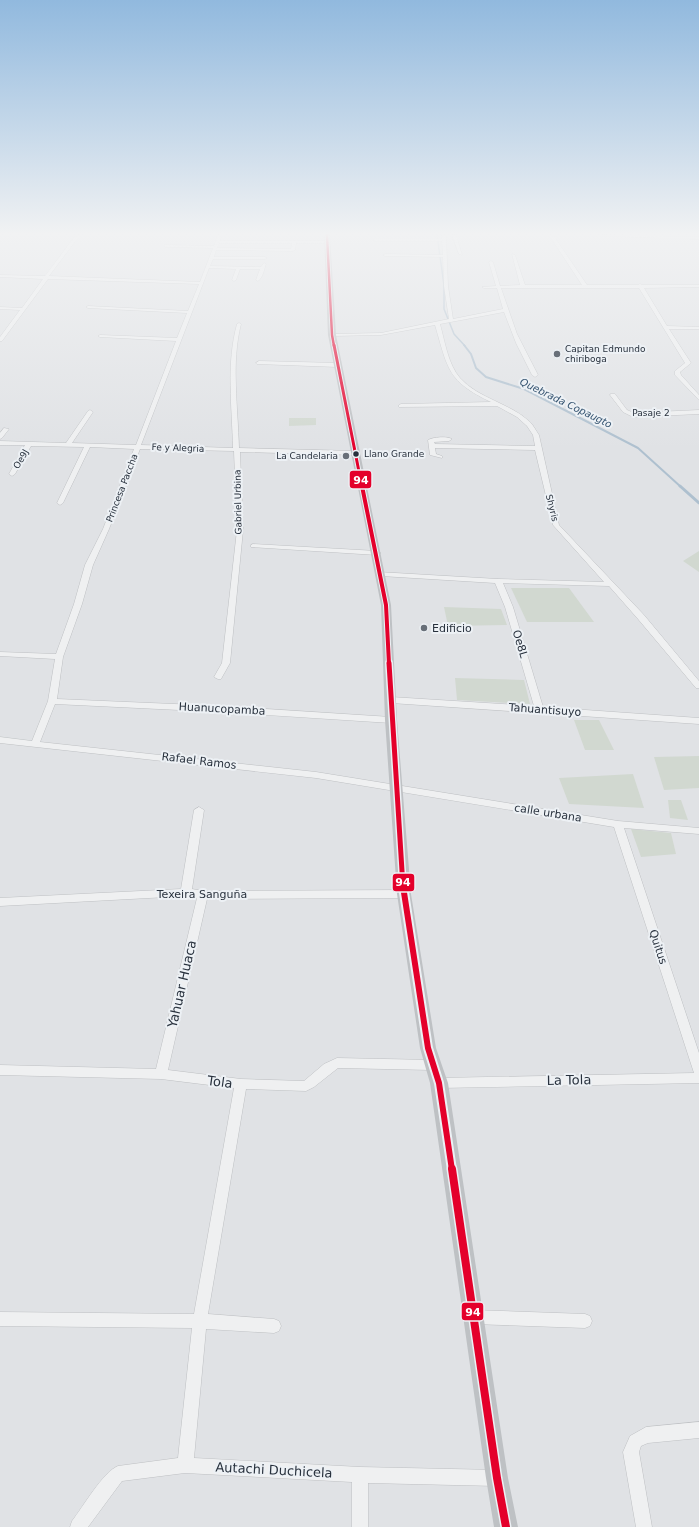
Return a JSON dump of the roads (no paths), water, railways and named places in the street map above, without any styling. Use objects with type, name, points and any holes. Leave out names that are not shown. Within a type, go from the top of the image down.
[{"type":"street","points":[[0,340],[25,306]]},
{"type":"street","name":"Princesa Paccha","points":[[35,743],[52,701],[59,657],[78,604],[89,565],[106,529],[192,306]]},
{"type":"street","points":[[331,306],[332,335],[377,553],[386,605],[404,894],[432,1065],[439,1083],[497,1478],[506,1527]]},
{"type":"street","points":[[449,306],[451,320]]},
{"type":"street","points":[[504,306],[521,350],[536,376]]},
{"type":"street","points":[[653,306],[688,364],[678,372],[678,375],[699,398]]},
{"type":"street","points":[[88,307],[190,312]]},
{"type":"street","points":[[0,308],[23,309]]},
{"type":"street","points":[[332,335],[381,334],[505,310]]},
{"type":"street","name":"Shyris","points":[[437,323],[450,367],[458,379],[470,388],[512,410],[539,438],[538,448],[556,525],[609,584],[641,616],[699,686]]},
{"type":"street","name":"Gabriel Urbina","points":[[218,677],[226,663],[240,530],[233,367],[234,343],[239,324]]},
{"type":"street","points":[[666,327],[699,328]]},
{"type":"street","points":[[100,336],[178,340]]},
{"type":"street","points":[[259,363],[338,365]]},
{"type":"street","name":"Pasaje 2","points":[[613,394],[625,411],[633,415],[699,412]]},
{"type":"street","points":[[401,406],[498,404]]},
{"type":"street","points":[[68,445],[90,412]]},
{"type":"street","points":[[0,437],[6,429]]},
{"type":"street","points":[[440,457],[433,455],[431,440],[449,439]]},
{"type":"street","name":"Fe y Alegria","points":[[0,443],[356,454]]},
{"type":"street","name":"Oe9J","points":[[12,474],[29,444]]},
{"type":"street","points":[[60,503],[88,446]]},
{"type":"street","points":[[432,446],[538,448]]},
{"type":"street","points":[[253,546],[377,553]]},
{"type":"street","points":[[381,574],[609,584]]},
{"type":"street","name":"Oe8L","points":[[498,580],[509,607],[539,709]]},
{"type":"street","points":[[0,654],[59,657]]},
{"type":"street","name":"Tahuantisuyo","points":[[391,700],[699,721]]},
{"type":"street","name":"Huanucopamba","points":[[52,701],[221,709],[392,720]]},
{"type":"street","name":"Rafael Ramos","points":[[0,740],[316,775],[397,788]]},
{"type":"street","name":"calle urbana","points":[[397,788],[618,824],[699,831]]},
{"type":"street","points":[[186,892],[199,810]]},
{"type":"street","name":"Quitus","points":[[618,824],[699,1071]]},
{"type":"street","name":"Texeira Sanguña","points":[[0,902],[186,892],[203,895],[404,894]]},
{"type":"street","name":"Yahuar Huaca","points":[[160,1074],[203,895]]},
{"type":"street","name":"Tola","points":[[0,1070],[160,1074],[241,1084],[306,1086],[313,1082],[328,1066],[337,1063],[432,1065]]},
{"type":"street","name":"La Tola","points":[[439,1083],[699,1078]]},
{"type":"street","points":[[185,1465],[200,1321],[241,1084]]},
{"type":"street","points":[[473,1317],[585,1321]]},
{"type":"street","points":[[0,1319],[200,1321],[274,1326]]},
{"type":"street","points":[[644,1527],[631,1452],[634,1441],[646,1435],[699,1430]]},
{"type":"street","name":"Autachi Duchicela","points":[[78,1527],[111,1481],[118,1474],[185,1465],[360,1475],[497,1478]]},
{"type":"street","points":[[360,1475],[360,1527]]},
{"type":"waterway","name":"Quebrada Copaugto","points":[[444,306],[454,334],[465,346]]},
{"type":"waterway","name":"Quebrada Copaugto","points":[[464,345],[471,354],[476,368],[486,377],[524,389],[638,448],[681,487]]},
{"type":"waterway","name":"Quebrada Copaugto","points":[[680,486],[699,503]]},
{"type":"place","name":"Capitan Edmundo chiriboga","points":[[557,354]]},
{"type":"place","name":"Llano Grande","points":[[356,454]]},
{"type":"place","name":"La Candelaria","points":[[346,456]]},
{"type":"place","name":"Edificio","points":[[424,628]]}]
